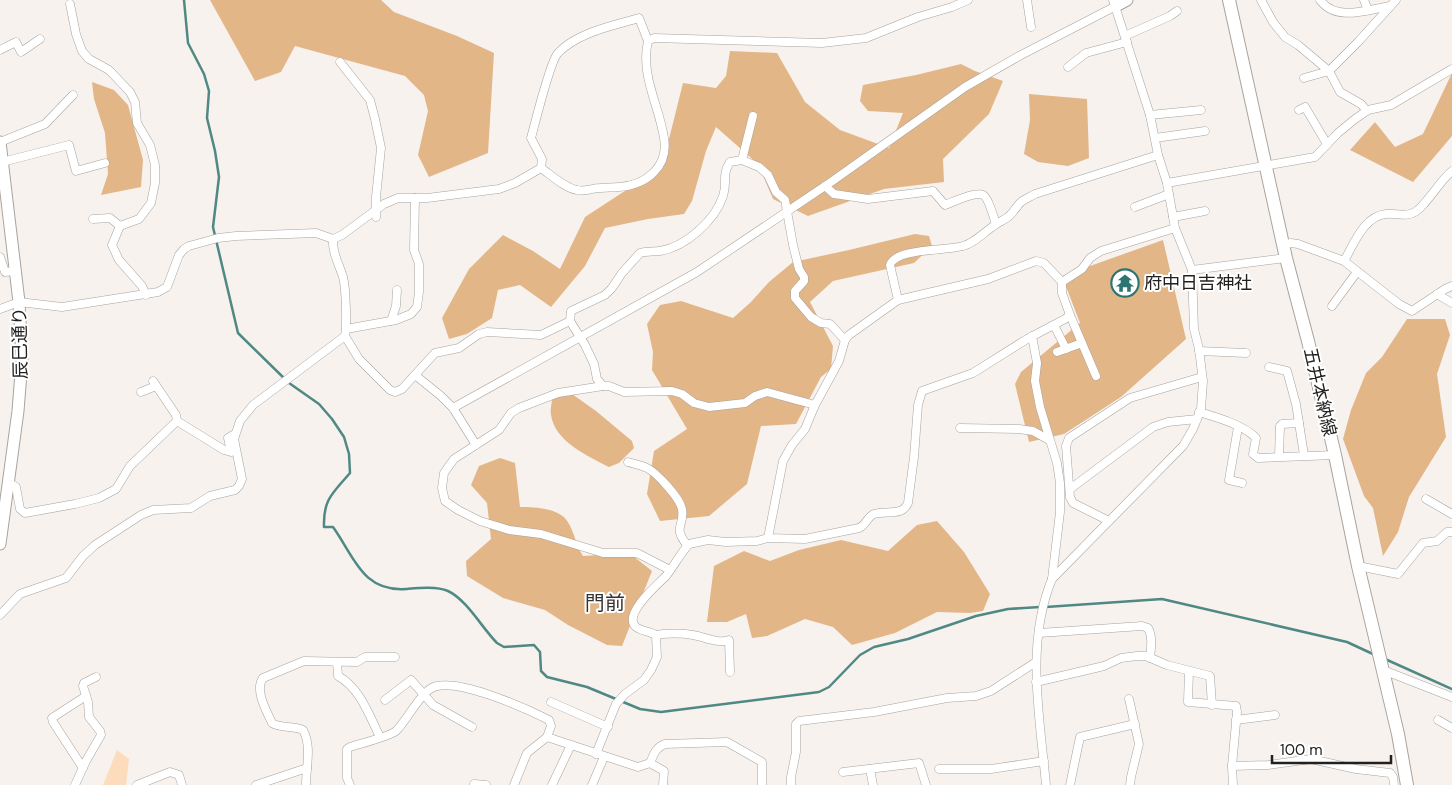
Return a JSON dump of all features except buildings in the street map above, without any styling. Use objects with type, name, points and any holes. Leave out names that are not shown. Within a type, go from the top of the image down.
[{"type":"main road","name":"五井本納線","points":[[1229,0],[1286,258],[1335,455],[1358,566],[1400,743],[1407,785]]},
{"type":"street","points":[[648,41],[658,37],[717,41],[837,42],[866,38],[918,17],[968,0]]},
{"type":"street","points":[[1027,0],[1031,27]]},
{"type":"street","points":[[453,408],[697,272],[825,186],[965,87],[1115,3],[1127,0]]},
{"type":"street","points":[[1261,0],[1284,37],[1298,45],[1329,71],[1340,92],[1360,104],[1367,111]]},
{"type":"street","points":[[1320,0],[1324,6],[1334,12],[1344,13],[1368,10],[1393,3]]},
{"type":"street","points":[[1364,0],[1368,10]]},
{"type":"street","points":[[1046,785],[1036,682],[1036,662],[1046,591],[1052,579],[1183,446],[1198,416],[1202,377],[1194,329],[1192,270],[1175,228],[1168,183],[1158,155],[1150,115],[1115,3]]},
{"type":"street","points":[[1304,78],[1329,71],[1393,3]]},
{"type":"street","points":[[70,4],[76,34],[82,51],[89,59],[109,70],[130,92],[135,102],[137,124],[150,144],[155,165],[155,183],[151,203],[139,219],[120,226],[112,245],[120,260],[142,286],[146,295]]},
{"type":"street","points":[[1068,67],[1086,53],[1126,39],[1177,11]]},
{"type":"street","points":[[640,18],[648,41],[645,62],[648,81],[664,139],[663,157],[654,173],[648,178],[628,186],[582,191],[574,190],[542,168],[542,159],[531,138],[556,54],[574,40],[600,29],[640,18]]},
{"type":"street","points":[[0,50],[16,42],[21,52],[40,39]]},
{"type":"street","points":[[340,62],[370,100],[375,119],[381,148],[376,213]]},
{"type":"street","points":[[1168,183],[1315,157],[1355,119],[1367,111],[1391,105],[1452,69]]},
{"type":"street","points":[[0,142],[46,124],[74,95]]},
{"type":"street","points":[[1299,110],[1305,107],[1327,144]]},
{"type":"street","points":[[1150,115],[1201,110]]},
{"type":"street","points":[[742,160],[753,116]]},
{"type":"street","points":[[1155,138],[1205,132]]},
{"type":"street","name":"辰巳通り","points":[[0,142],[22,331],[21,386],[6,475],[0,544]]},
{"type":"street","points":[[2,162],[69,145],[76,171],[105,163]]},
{"type":"street","points":[[898,300],[890,269],[892,260],[896,257],[922,251],[950,250],[966,246],[1006,219],[1022,202],[1034,194],[1158,155]]},
{"type":"street","points":[[603,386],[598,379],[594,364],[581,338],[570,321],[571,311],[612,288],[622,272],[640,253],[660,251],[674,246],[704,227],[723,197],[725,186],[724,173],[730,162],[742,160],[758,168],[768,175],[776,192],[785,200],[793,245],[799,268],[804,277],[804,281],[795,291],[795,298],[811,317],[822,323],[830,324],[845,340]]},
{"type":"street","points":[[0,308],[19,302],[62,307],[158,292],[167,287],[178,255],[189,246],[218,238],[236,236],[316,233],[333,239],[398,198],[458,195],[498,189],[515,183],[542,168]]},
{"type":"street","points":[[1344,261],[1365,226],[1371,220],[1384,214],[1412,214],[1418,210],[1452,171]]},
{"type":"street","points":[[825,186],[834,194],[868,199],[933,191],[945,205],[975,194],[981,194],[985,197],[996,224]]},
{"type":"street","points":[[1136,207],[1169,194]]},
{"type":"street","points":[[0,615],[20,594],[66,578],[83,556],[95,545],[141,515],[153,510],[191,508],[210,496],[234,490],[239,486],[242,479],[234,440],[235,434],[240,421],[253,405],[346,332],[392,321],[410,314],[417,307],[419,264],[414,250],[415,198]]},
{"type":"street","points":[[1173,217],[1205,211]]},
{"type":"street","points":[[93,219],[110,218],[120,226]]},
{"type":"street","points":[[1062,282],[1082,269],[1090,258],[1101,251],[1175,228]]},
{"type":"street","points":[[333,239],[333,248],[343,278],[346,332],[358,359],[390,390],[395,392],[402,389],[435,353],[459,348],[479,334],[487,332],[540,335],[570,321]]},
{"type":"street","points":[[1283,245],[1298,244],[1344,261],[1399,304],[1412,311],[1452,286]]},
{"type":"street","points":[[0,257],[5,272],[15,271]]},
{"type":"street","points":[[1192,270],[1286,258]]},
{"type":"street","points":[[768,538],[784,461],[792,445],[805,429],[815,405],[839,361],[845,340],[849,335],[898,300],[988,279],[1036,262],[1044,263],[1062,282],[1062,293],[1096,376]]},
{"type":"street","points":[[1332,306],[1357,272]]},
{"type":"street","points":[[392,321],[396,306],[397,290]]},
{"type":"street","points":[[1437,294],[1452,303]]},
{"type":"street","points":[[730,672],[729,640],[723,642],[694,635],[674,633],[656,635],[635,627],[633,624],[633,613],[670,570],[687,545],[708,540],[726,542],[757,541],[768,538],[805,539],[859,528],[864,526],[870,516],[875,514],[902,511],[908,503],[918,405],[922,391],[973,373],[1070,315]]},
{"type":"street","points":[[1054,325],[1066,349]]},
{"type":"street","points":[[1032,336],[1037,363],[1034,381],[1057,463],[1060,483],[1060,512],[1052,579]]},
{"type":"street","points":[[1057,352],[1082,343]]},
{"type":"street","points":[[1199,351],[1246,353]]},
{"type":"street","points":[[1269,367],[1287,371],[1304,455]]},
{"type":"street","points":[[415,375],[453,408],[476,445]]},
{"type":"street","points":[[1109,521],[1073,504],[1070,497],[1066,446],[1069,438],[1130,398],[1202,377]]},
{"type":"street","points":[[141,392],[155,384],[176,416],[177,421],[224,450],[231,452],[228,438],[235,434]]},
{"type":"street","points":[[670,570],[637,553],[603,553],[541,534],[509,530],[480,521],[445,501],[442,488],[444,473],[454,458],[499,430],[511,413],[558,393],[603,386],[610,386],[624,392],[672,391],[682,394],[694,403],[709,408],[745,403],[767,392],[815,405]]},
{"type":"street","points":[[1070,489],[1153,427],[1198,416],[1238,426],[1250,432],[1256,438],[1253,454],[1255,457],[1335,455]]},
{"type":"street","points":[[6,475],[16,487],[20,509],[25,513],[98,498],[116,489],[130,466],[177,421]]},
{"type":"street","points":[[1279,456],[1280,426],[1282,424],[1299,423]]},
{"type":"street","points":[[1238,426],[1229,480],[1242,483]]},
{"type":"street","points":[[960,428],[1019,428],[1032,431],[1050,440]]},
{"type":"street","points":[[628,462],[646,467],[656,474],[680,502],[682,510],[679,527],[680,536],[687,545]]},
{"type":"street","points":[[1426,499],[1452,514]]},
{"type":"street","points":[[1358,566],[1398,574],[1423,543],[1436,541],[1447,532],[1452,532]]},
{"type":"street","points":[[1039,634],[1142,626],[1148,628],[1150,632],[1152,640],[1150,658]]},
{"type":"street","points":[[592,785],[616,704],[625,694],[644,680],[651,670],[658,648],[656,635]]},
{"type":"street","points":[[1036,682],[1104,666],[1122,658],[1137,656],[1150,658],[1210,676],[1212,704]]},
{"type":"street","points":[[306,785],[308,754],[306,736],[303,730],[299,728],[276,726],[272,723],[260,691],[260,682],[263,678],[304,661],[357,662],[365,657],[395,657]]},
{"type":"street","points":[[337,662],[338,676],[348,682],[363,704],[380,737]]},
{"type":"street","points":[[791,785],[796,752],[796,724],[799,721],[874,712],[947,698],[976,696],[991,691],[1036,662]]},
{"type":"street","points":[[1383,670],[1452,697]]},
{"type":"street","points":[[1189,671],[1188,702],[1236,706],[1232,766],[1233,785]]},
{"type":"street","points":[[74,785],[101,735],[89,717],[83,686],[84,683],[96,677]]},
{"type":"street","points":[[385,700],[411,680],[433,705],[472,727]]},
{"type":"street","points":[[350,785],[347,778],[347,749],[395,732],[430,689],[443,685],[456,686],[492,696],[549,720],[551,726],[547,737],[527,753],[514,785]]},
{"type":"street","points":[[82,768],[52,718],[86,696]]},
{"type":"street","points":[[1129,700],[1139,744],[1130,785]]},
{"type":"street","points":[[552,702],[608,727]]},
{"type":"street","points":[[1236,720],[1275,715]]},
{"type":"street","points":[[1438,720],[1452,728]]},
{"type":"street","points":[[1070,785],[1080,737],[1134,724]]},
{"type":"street","points":[[547,737],[638,767],[650,763],[664,771],[663,785]]},
{"type":"street","points":[[650,763],[655,750],[665,744],[727,742],[762,762],[762,785]]},
{"type":"street","points":[[552,785],[571,745]]},
{"type":"street","points":[[1232,766],[1312,760],[1356,769],[1390,773],[1393,777],[1394,785]]},
{"type":"street","points":[[939,769],[991,769],[1044,761]]},
{"type":"street","points":[[843,772],[919,763],[926,785]]},
{"type":"street","points":[[256,785],[307,768]]},
{"type":"street","points":[[870,769],[873,785]]},
{"type":"street","points":[[137,785],[170,772],[179,775],[182,785]]},
{"type":"street","points":[[474,784],[486,785]]},
{"type":"shaded area","points":[[210,0],[381,0],[394,12],[457,36],[494,53],[488,153],[429,177],[418,155],[428,111],[424,95],[405,76],[295,46],[281,72],[255,81]]},
{"type":"shaded area","points":[[730,51],[777,53],[805,102],[840,130],[889,148],[903,113],[868,111],[860,101],[863,85],[961,64],[1003,81],[989,114],[943,159],[944,182],[884,189],[808,216],[773,199],[758,164],[716,127],[706,151],[692,201],[684,214],[605,228],[585,266],[551,307],[520,285],[498,290],[492,318],[467,334],[449,339],[442,318],[469,269],[503,235],[533,251],[560,269],[585,217],[637,183],[664,159],[683,83],[716,88],[726,76]]},
{"type":"shaded area","points":[[1452,73],[1452,136],[1413,182],[1350,150],[1375,122],[1395,147],[1423,134]]},
{"type":"shaded area","points":[[92,82],[114,90],[128,105],[143,160],[141,187],[101,195],[108,174],[105,133],[94,99]]},
{"type":"shaded area","points":[[1029,94],[1087,99],[1089,158],[1068,166],[1038,162],[1024,154],[1030,120]]},
{"type":"shaded area","points":[[915,234],[929,236],[932,246],[914,263],[833,281],[810,302],[833,346],[831,369],[821,377],[796,424],[761,426],[747,484],[709,516],[660,521],[647,494],[654,451],[687,429],[652,370],[653,352],[647,324],[660,305],[681,301],[733,318],[769,282],[793,262]]},
{"type":"shaded area","points":[[1163,240],[1186,339],[1121,397],[1064,434],[1029,442],[1015,384],[1021,372],[1080,323],[1062,276]]},
{"type":"shaded area","points":[[1407,319],[1445,319],[1450,335],[1437,374],[1446,437],[1409,497],[1398,532],[1383,556],[1373,508],[1364,496],[1343,439],[1351,410],[1366,373],[1382,357]]},
{"type":"shaded area","points":[[565,389],[596,411],[632,441],[634,448],[619,463],[609,467],[574,447],[559,433],[551,415],[551,405],[553,395]]},
{"type":"shaded area","points":[[500,458],[515,463],[520,507],[548,509],[566,519],[583,556],[615,554],[633,556],[652,571],[622,646],[607,645],[568,625],[545,610],[503,598],[467,576],[466,561],[491,539],[487,503],[471,485],[479,466]]},
{"type":"shaded area","points":[[937,521],[964,552],[990,594],[983,611],[970,613],[937,612],[895,633],[852,645],[833,627],[805,619],[767,636],[752,638],[746,614],[727,622],[707,622],[714,566],[744,551],[770,561],[799,550],[841,540],[888,551],[917,525]]},
{"type":"shaded area","points":[[117,750],[129,759],[126,785],[103,785]]},
{"type":"waterway","points":[[184,0],[188,43],[204,74],[209,91],[207,118],[219,177],[213,227],[238,333],[289,383],[319,404],[344,437],[349,454],[350,473],[334,491],[327,503],[324,527],[333,527],[361,570],[369,578],[379,585],[391,588],[433,588],[448,591],[468,607],[497,643],[504,647],[534,645],[540,652],[541,671],[547,677],[587,687],[640,709],[661,712],[819,692],[829,687],[860,655],[874,647],[908,639],[976,616],[1008,609],[1040,607]]},
{"type":"waterway","points":[[1046,607],[1162,599],[1347,642],[1375,655]]},
{"type":"waterway","points":[[1385,659],[1452,689]]},
{"type":"place","name":"府中日吉神社","points":[[1125,283]]},
{"type":"district","name":"門前","points":[[605,603]]}]
